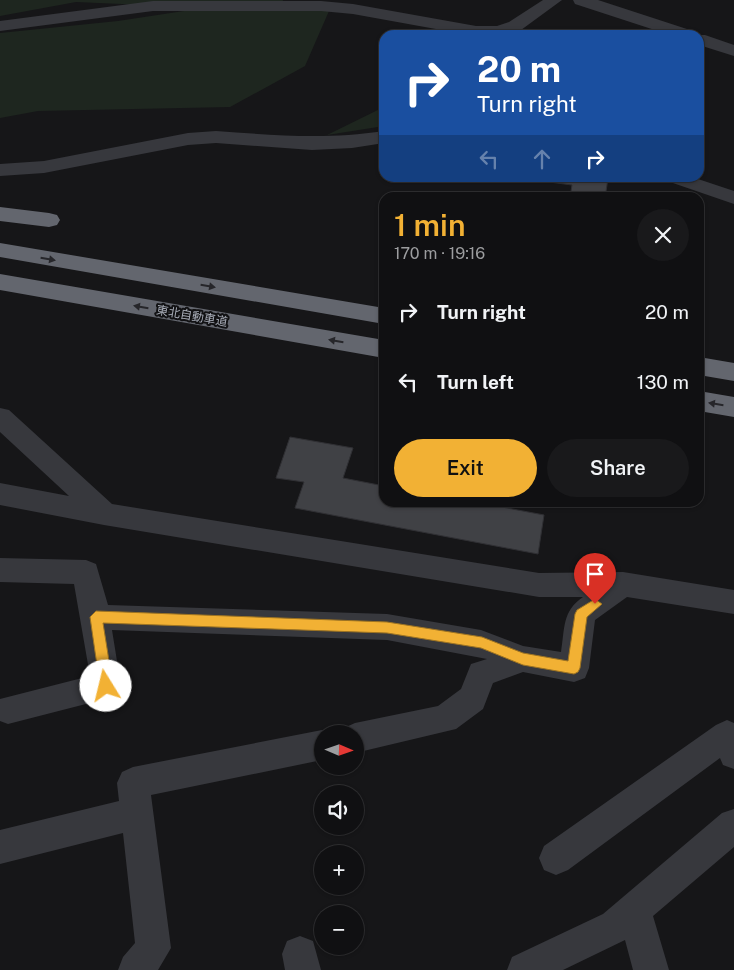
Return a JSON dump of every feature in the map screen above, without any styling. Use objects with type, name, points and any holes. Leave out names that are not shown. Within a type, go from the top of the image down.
[{"type":"highway","points":[[0,214],[49,220]]},
{"type":"highway","points":[[0,250],[379,315]]},
{"type":"highway","name":"東北自動車道","points":[[0,282],[379,348]]},
{"type":"highway","points":[[704,367],[734,372]]},
{"type":"highway","points":[[704,402],[734,407]]},
{"type":"street","points":[[501,30],[515,26],[554,0]]},
{"type":"street","points":[[580,0],[671,30]]},
{"type":"street","points":[[0,26],[153,6],[321,6],[353,9],[470,30]]},
{"type":"street","points":[[704,41],[734,51]]},
{"type":"street","points":[[0,170],[44,167],[188,139],[216,137],[312,144],[352,142],[379,137]]},
{"type":"street","points":[[688,182],[734,198]]},
{"type":"street","points":[[0,417],[105,514]]},
{"type":"street","points":[[0,494],[105,514],[539,585],[623,584],[734,602]]},
{"type":"street","points":[[0,570],[86,572],[96,617],[106,686],[8,710]]},
{"type":"street","points":[[96,617],[387,627],[482,643],[523,659],[574,668],[582,614],[623,584]]},
{"type":"street","points":[[364,736],[445,719],[472,699],[482,674],[523,659]]},
{"type":"street","points":[[556,858],[728,736],[734,754]]},
{"type":"street","points":[[146,967],[153,948],[133,783],[314,747]]},
{"type":"street","points":[[0,847],[137,813]]},
{"type":"street","points":[[525,970],[615,926],[734,825]]},
{"type":"street","points":[[634,910],[651,970]]},
{"type":"shaded area","points":[[0,0],[283,0],[282,4],[144,5],[76,2],[0,16]]},
{"type":"shaded area","points":[[184,11],[329,11],[305,66],[230,107],[38,111],[0,118],[0,33],[118,21]]},
{"type":"shaded area","points":[[379,109],[379,127],[327,135]]},
{"type":"building","points":[[549,182],[607,182],[606,192],[571,192],[572,185]]},
{"type":"building","points":[[290,437],[353,448],[343,478],[379,485],[379,507],[502,507],[544,515],[538,554],[295,508],[304,482],[276,478]]},
{"type":"route","points":[[106,686],[96,617],[387,627],[482,643],[523,659],[574,668],[582,614],[595,604]]}]
